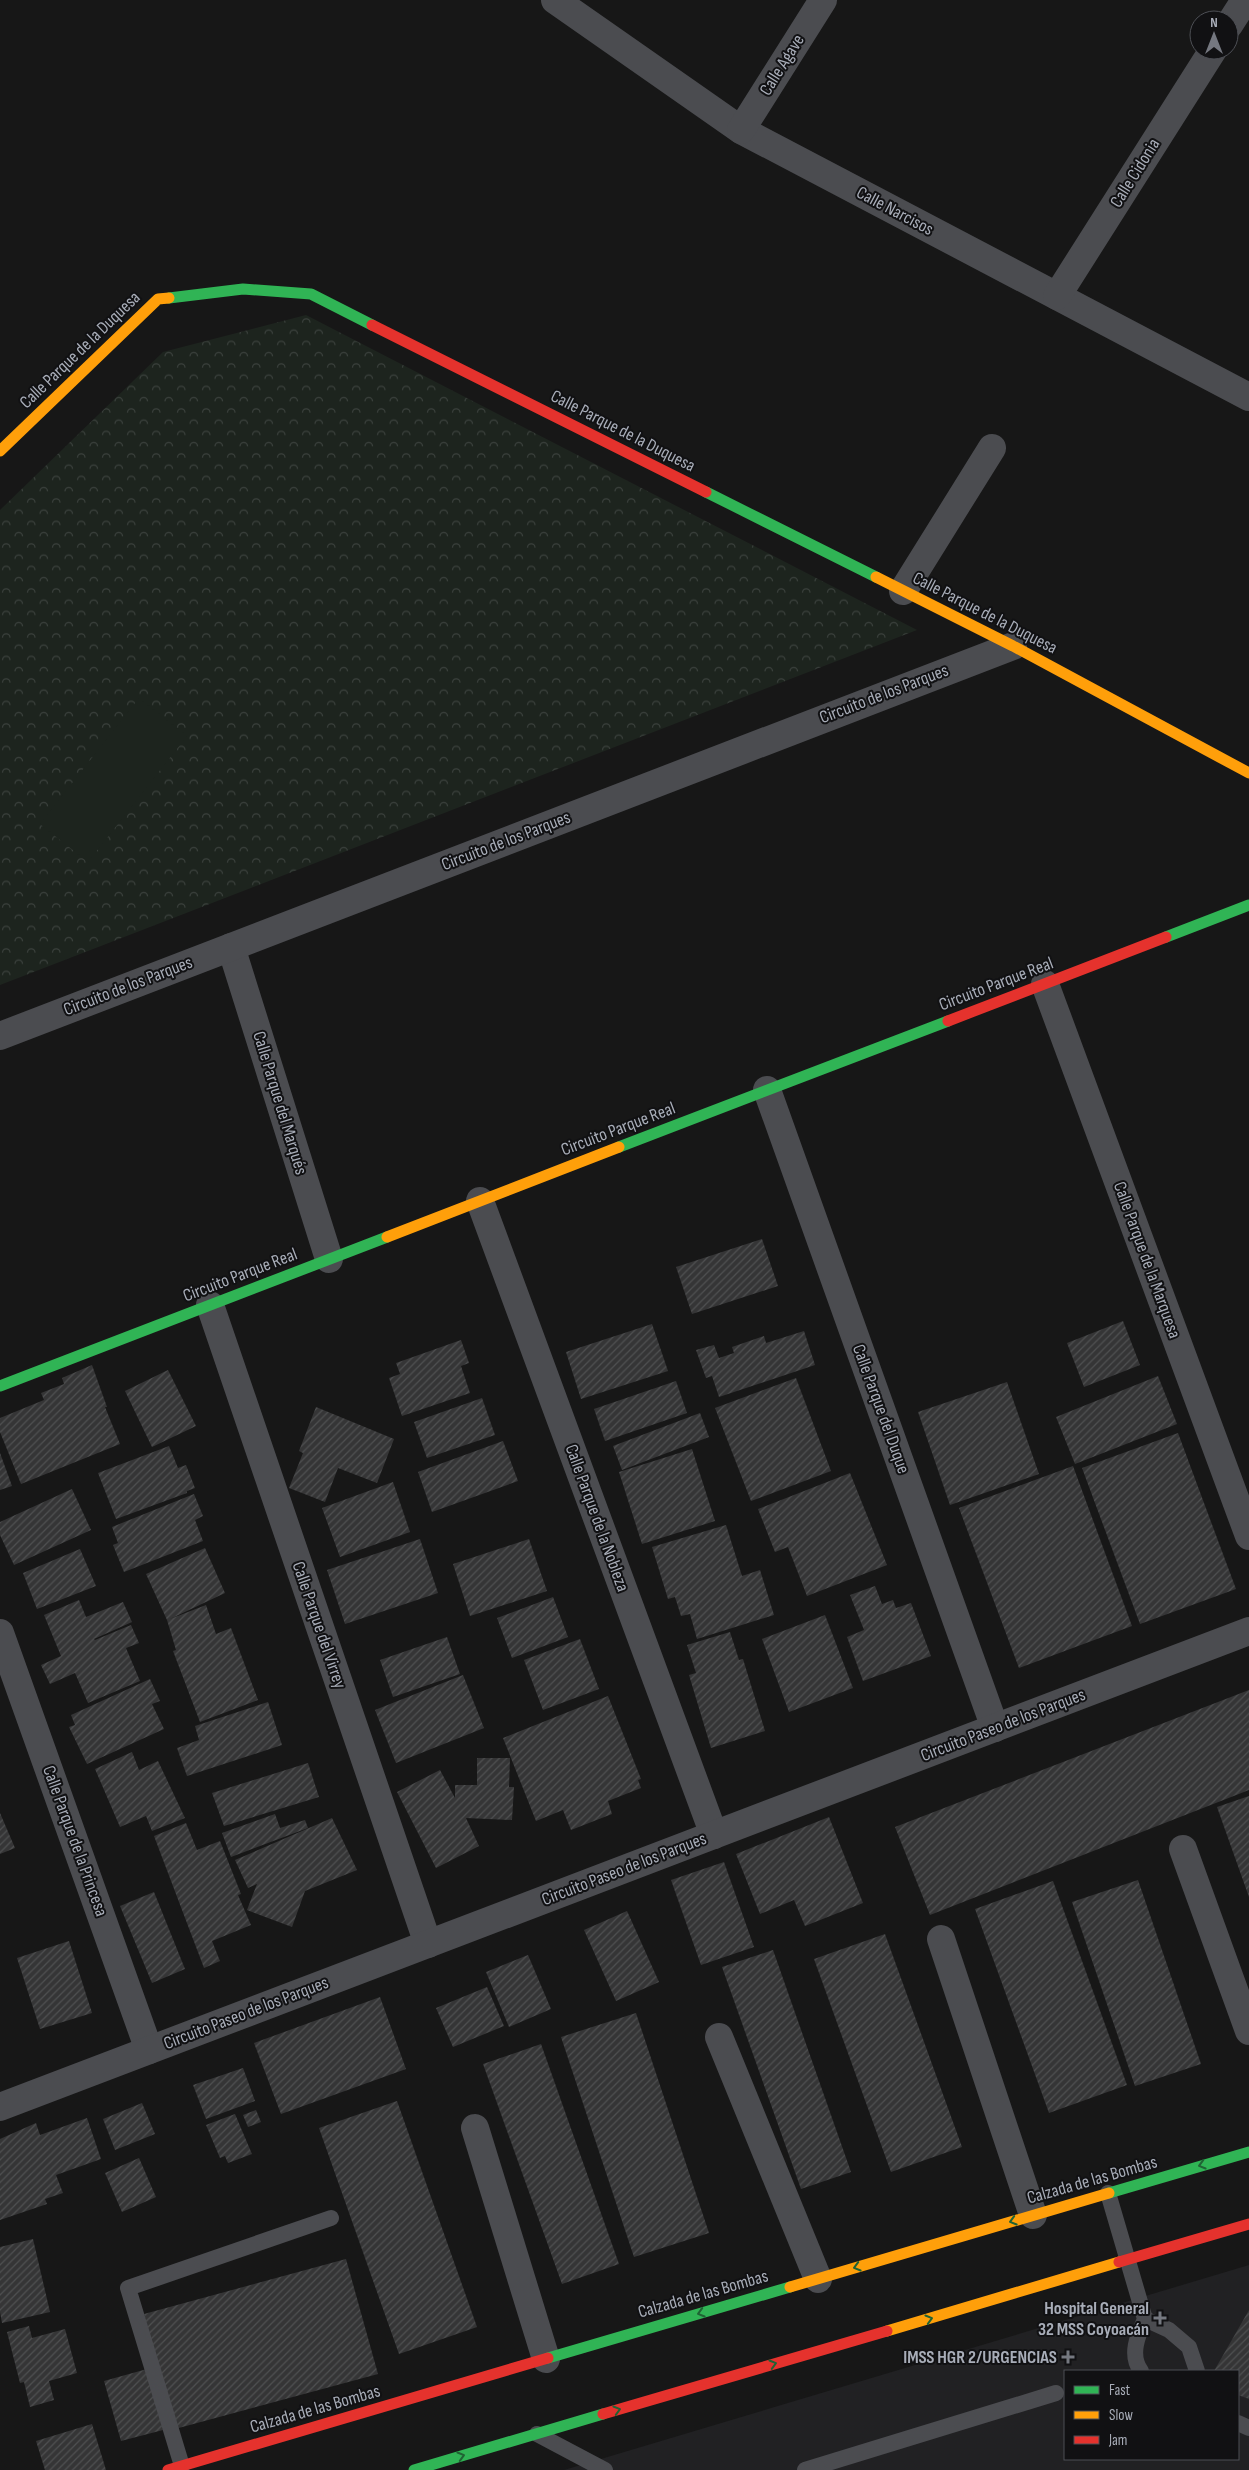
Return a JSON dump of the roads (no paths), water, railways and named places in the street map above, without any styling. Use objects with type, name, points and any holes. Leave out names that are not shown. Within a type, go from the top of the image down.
[{"type":"street","name":"Calle Narcisos","points":[[555,0],[741,130],[1249,397]]},
{"type":"street","name":"Calle Agave","points":[[741,130],[823,0]]},
{"type":"street","name":"Calle Cidonia","points":[[1057,296],[1207,60]]},
{"type":"street","name":"Calle Parque de la Duquesa","points":[[0,451],[158,300],[243,289],[311,294],[1012,646],[1249,773]]},
{"type":"street","points":[[903,591],[992,448]]},
{"type":"street","name":"Circuito de los Parques","points":[[0,1036],[1012,646]]},
{"type":"street","name":"Circuito Parque Real","points":[[0,1386],[1249,905]]},
{"type":"street","name":"Calle Parque del Marqués","points":[[231,947],[329,1259]]},
{"type":"street","name":"Calle Parque de la Marquesa","points":[[1045,984],[1249,1536]]},
{"type":"street","name":"Calle Parque del Duque","points":[[767,1090],[995,1728]]},
{"type":"street","name":"Calle Parque de la Nobleza","points":[[480,1201],[714,1835]]},
{"type":"street","name":"Calle Parque del Virrey","points":[[210,1305],[428,1944]]},
{"type":"street","name":"Circuito Paseo de los Parques","points":[[0,2107],[1249,1632]]},
{"type":"street","name":"Calle Parque de la Princesa","points":[[0,1633],[149,2050]]},
{"type":"street","points":[[1183,1850],[1249,2031]]},
{"type":"street","points":[[941,1940],[1033,2215]]},
{"type":"street","points":[[719,2037],[818,2279]]},
{"type":"street","points":[[475,2128],[546,2359]]},
{"type":"street","name":"Calzada de las Bombas","points":[[175,2468],[1249,2152]]},
{"type":"street","points":[[414,2470],[1249,2224]]},
{"type":"lane","points":[[1108,2193],[1145,2319],[1135,2341],[1137,2365],[1140,2370]]},
{"type":"lane","points":[[175,2468],[128,2288],[331,2218]]},
{"type":"lane","points":[[1145,2319],[1169,2330],[1189,2346],[1197,2370]]},
{"type":"lane","points":[[805,2470],[1056,2393]]},
{"type":"lane","points":[[537,2434],[605,2470]]},
{"type":"place","name":"Hospital General 32 MSS Coyoacán","points":[[1160,2318]]},
{"type":"place","name":"IMSS HGR 2/URGENCIAS","points":[[1068,2357]]}]
